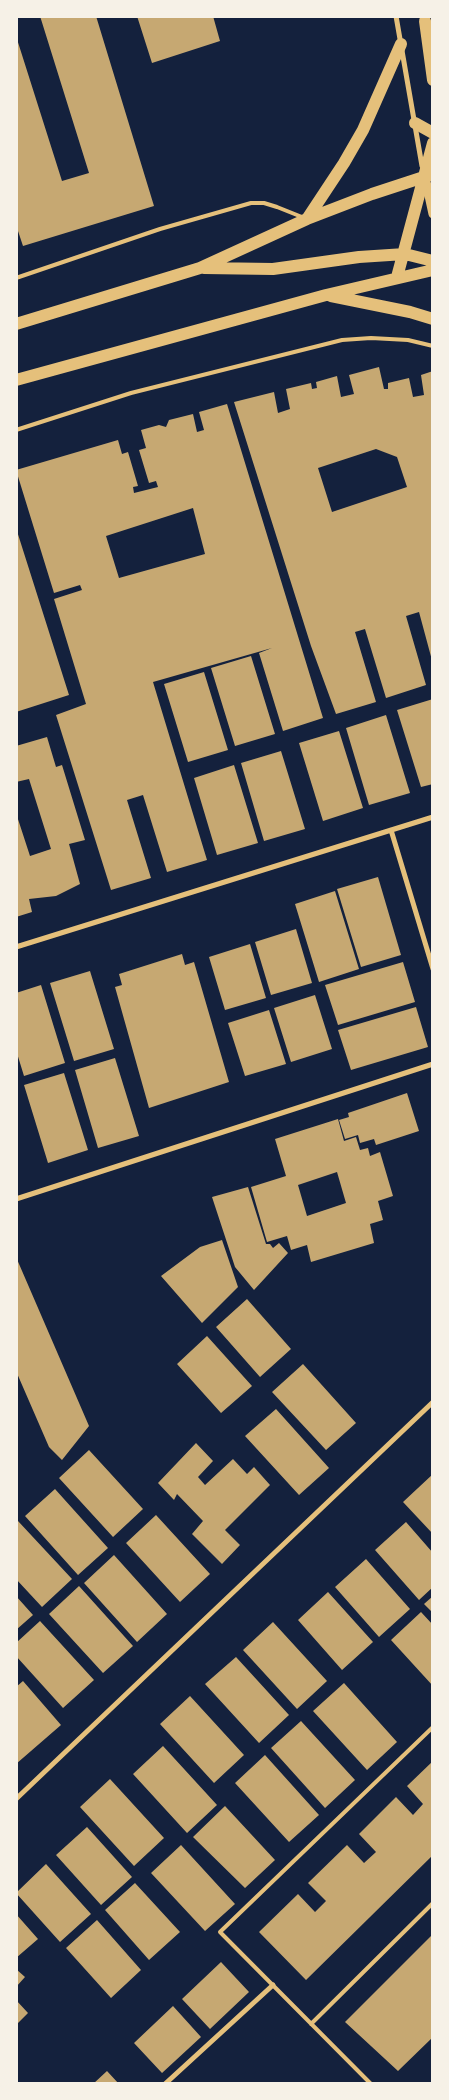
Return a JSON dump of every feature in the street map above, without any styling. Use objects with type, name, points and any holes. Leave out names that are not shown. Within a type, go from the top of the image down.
[{"type":"main road","points":[[427,21],[433,80]]},
{"type":"main road","points":[[306,218],[344,163],[363,130],[401,44]]},
{"type":"main road","points":[[414,123],[433,133]]},
{"type":"main road","points":[[397,277],[429,176],[433,143]]},
{"type":"main road","points":[[16,324],[200,268],[306,218],[429,176]]},
{"type":"main road","points":[[200,268],[272,269],[359,257],[405,254],[433,261]]},
{"type":"main road","points":[[16,380],[326,295],[433,270]]},
{"type":"main road","points":[[326,295],[410,312],[433,319]]},
{"type":"street","points":[[396,16],[414,123],[429,176],[433,214]]},
{"type":"street","points":[[427,21],[433,37]]},
{"type":"street","points":[[16,947],[433,817]]},
{"type":"street","points":[[391,830],[433,969]]},
{"type":"street","points":[[16,1200],[433,1064]]},
{"type":"street","points":[[16,1799],[433,1402]]},
{"type":"street","points":[[165,2084],[273,1986]]},
{"type":"lane","points":[[16,278],[160,229],[251,204],[264,203],[278,206],[306,218]]},
{"type":"lane","points":[[16,430],[131,393],[342,340],[371,338],[408,340],[433,346]]},
{"type":"lane","points":[[370,2084],[220,1932],[433,1727]]},
{"type":"lane","points":[[311,2024],[433,1903]]},
{"type":"building","points":[[40,16],[96,16],[154,206],[23,246],[16,225],[16,36],[62,181],[89,173]]},
{"type":"building","points":[[137,16],[213,16],[220,41],[152,63]]},
{"type":"building","points":[[379,367],[384,389],[388,389],[388,383],[409,378],[413,397],[424,395],[421,375],[433,371],[433,664],[419,612],[406,616],[426,685],[386,698],[365,629],[355,632],[376,702],[336,714],[311,646],[234,402],[274,392],[278,413],[290,409],[286,389],[311,383],[312,389],[317,388],[316,382],[337,376],[341,397],[354,394],[349,375]],"holes":[[[376,449],[397,457],[407,487],[332,512],[318,468]]]},
{"type":"building","points":[[227,404],[323,718],[283,731],[259,653],[272,648],[153,682],[207,860],[167,872],[143,795],[127,800],[151,878],[111,890],[56,715],[86,704],[54,599],[82,590],[80,585],[54,593],[16,470],[118,440],[122,454],[128,452],[138,486],[133,487],[134,493],[158,487],[156,481],[149,483],[139,450],[146,448],[141,430],[159,425],[166,427],[169,420],[193,414],[197,432],[204,430],[199,412]],"holes":[[[193,508],[205,554],[119,578],[106,536]]]},
{"type":"building","points":[[16,528],[69,695],[16,712]]},
{"type":"building","points":[[251,656],[275,734],[235,746],[211,668]]},
{"type":"building","points":[[204,672],[228,750],[188,762],[164,684]]},
{"type":"building","points":[[433,699],[433,784],[421,787],[397,710]]},
{"type":"building","points":[[386,715],[410,793],[369,805],[346,728]]},
{"type":"building","points":[[339,731],[363,808],[323,821],[299,743]]},
{"type":"building","points":[[47,737],[56,767],[62,765],[85,840],[69,844],[80,884],[56,896],[29,899],[32,912],[16,917],[16,813],[30,856],[51,849],[29,779],[16,782],[16,746]]},
{"type":"building","points":[[281,751],[305,829],[264,841],[241,763]]},
{"type":"building","points":[[234,765],[258,843],[217,855],[194,778]]},
{"type":"building","points":[[378,877],[401,955],[361,967],[337,889]]},
{"type":"building","points":[[335,891],[359,969],[319,982],[295,904]]},
{"type":"building","points":[[296,929],[312,983],[271,995],[255,942]]},
{"type":"building","points":[[250,944],[266,998],[225,1010],[209,957]]},
{"type":"building","points":[[182,954],[185,965],[194,962],[229,1082],[149,1108],[115,987],[122,985],[119,974]]},
{"type":"building","points":[[403,962],[415,1002],[338,1025],[325,985]]},
{"type":"building","points":[[90,971],[114,1049],[74,1061],[50,983]]},
{"type":"building","points":[[41,985],[65,1063],[24,1076],[16,1050],[16,993]]},
{"type":"building","points":[[315,995],[332,1049],[291,1062],[274,1008]]},
{"type":"building","points":[[416,1007],[428,1047],[351,1070],[338,1030]]},
{"type":"building","points":[[269,1010],[286,1064],[245,1076],[228,1023]]},
{"type":"building","points":[[115,1058],[139,1136],[98,1148],[75,1070]]},
{"type":"building","points":[[64,1073],[88,1150],[48,1163],[24,1085]]},
{"type":"building","points":[[407,1093],[419,1131],[376,1145],[374,1139],[360,1143],[358,1135],[345,1139],[339,1120],[349,1117],[348,1113]]},
{"type":"building","points":[[338,1119],[344,1141],[356,1137],[360,1150],[368,1148],[370,1156],[380,1152],[393,1196],[378,1201],[383,1220],[370,1224],[374,1243],[311,1262],[307,1245],[291,1250],[287,1236],[267,1242],[251,1187],[286,1176],[275,1139]],"holes":[[[337,1172],[346,1203],[307,1216],[298,1185]]]},
{"type":"building","points":[[248,1187],[266,1244],[270,1244],[273,1248],[279,1243],[288,1253],[254,1290],[235,1267],[212,1197]]},
{"type":"building","points":[[222,1240],[238,1287],[202,1323],[161,1276],[200,1247]]},
{"type":"building","points":[[16,1257],[89,1426],[62,1460],[49,1447],[16,1371]]},
{"type":"building","points":[[247,1299],[291,1349],[260,1377],[216,1327]]},
{"type":"building","points":[[207,1336],[252,1386],[221,1413],[177,1364]]},
{"type":"building","points":[[303,1364],[356,1423],[326,1450],[272,1392]]},
{"type":"building","points":[[276,1409],[329,1468],[299,1495],[245,1436]]},
{"type":"building","points":[[196,1443],[213,1461],[198,1477],[205,1485],[233,1459],[247,1474],[254,1467],[270,1485],[225,1530],[240,1545],[222,1564],[192,1534],[203,1521],[177,1494],[174,1500],[158,1483]]},
{"type":"building","points":[[89,1450],[143,1509],[113,1537],[59,1478]]},
{"type":"building","points":[[433,1474],[433,1534],[403,1502]]},
{"type":"building","points":[[55,1489],[108,1548],[78,1575],[25,1516]]},
{"type":"building","points":[[156,1515],[210,1574],[180,1602],[126,1543]]},
{"type":"building","points":[[18,1521],[72,1579],[42,1607],[16,1579],[16,1523]]},
{"type":"building","points":[[406,1522],[433,1553],[433,1587],[419,1600],[375,1550]]},
{"type":"building","points":[[114,1555],[167,1614],[137,1642],[84,1583]]},
{"type":"building","points":[[366,1559],[410,1609],[379,1637],[335,1587]]},
{"type":"building","points":[[79,1586],[133,1646],[103,1673],[49,1614]]},
{"type":"building","points":[[328,1592],[373,1642],[342,1670],[298,1620]]},
{"type":"building","points":[[16,1596],[33,1615],[16,1630]]},
{"type":"building","points":[[433,1596],[433,1613],[424,1604]]},
{"type":"building","points":[[421,1612],[433,1625],[433,1686],[391,1640]]},
{"type":"building","points":[[40,1621],[94,1680],[63,1708],[16,1656],[16,1643]]},
{"type":"building","points":[[273,1622],[327,1681],[297,1709],[243,1650]]},
{"type":"building","points":[[236,1657],[289,1715],[259,1743],[205,1684]]},
{"type":"building","points":[[23,1681],[61,1725],[16,1764],[16,1687]]},
{"type":"building","points":[[344,1683],[397,1742],[367,1770],[313,1711]]},
{"type":"building","points":[[190,1696],[244,1755],[214,1783],[160,1724]]},
{"type":"building","points":[[301,1721],[355,1780],[325,1808],[271,1748]]},
{"type":"building","points":[[163,1746],[217,1805],[187,1833],[133,1774]]},
{"type":"building","points":[[265,1755],[319,1815],[289,1842],[235,1783]]},
{"type":"building","points":[[433,1761],[433,1855],[306,1980],[259,1932],[298,1894],[315,1912],[326,1901],[308,1883],[347,1845],[364,1863],[376,1852],[359,1834],[396,1797],[413,1815],[423,1804],[407,1786]]},
{"type":"building","points":[[110,1779],[164,1838],[134,1866],[80,1807]]},
{"type":"building","points":[[225,1806],[275,1860],[245,1888],[193,1837]]},
{"type":"building","points":[[87,1827],[132,1877],[101,1905],[56,1855]]},
{"type":"building","points":[[181,1845],[235,1904],[205,1931],[151,1873]]},
{"type":"building","points":[[46,1864],[91,1914],[60,1942],[16,1893]]},
{"type":"building","points":[[135,1883],[180,1932],[149,1960],[105,1910]]},
{"type":"building","points":[[16,1914],[38,1939],[16,1958]]},
{"type":"building","points":[[97,1920],[141,1970],[111,1998],[66,1948]]},
{"type":"building","points":[[433,1934],[433,2037],[398,2071],[345,2022]]},
{"type":"building","points":[[221,1962],[249,1992],[210,2029],[182,1999]]},
{"type":"building","points":[[16,1969],[25,1977],[16,1987]]},
{"type":"building","points":[[16,2000],[28,2013],[16,2025]]},
{"type":"building","points":[[173,2006],[201,2037],[162,2073],[134,2043]]},
{"type":"building","points":[[107,2071],[119,2084],[93,2084]]}]
